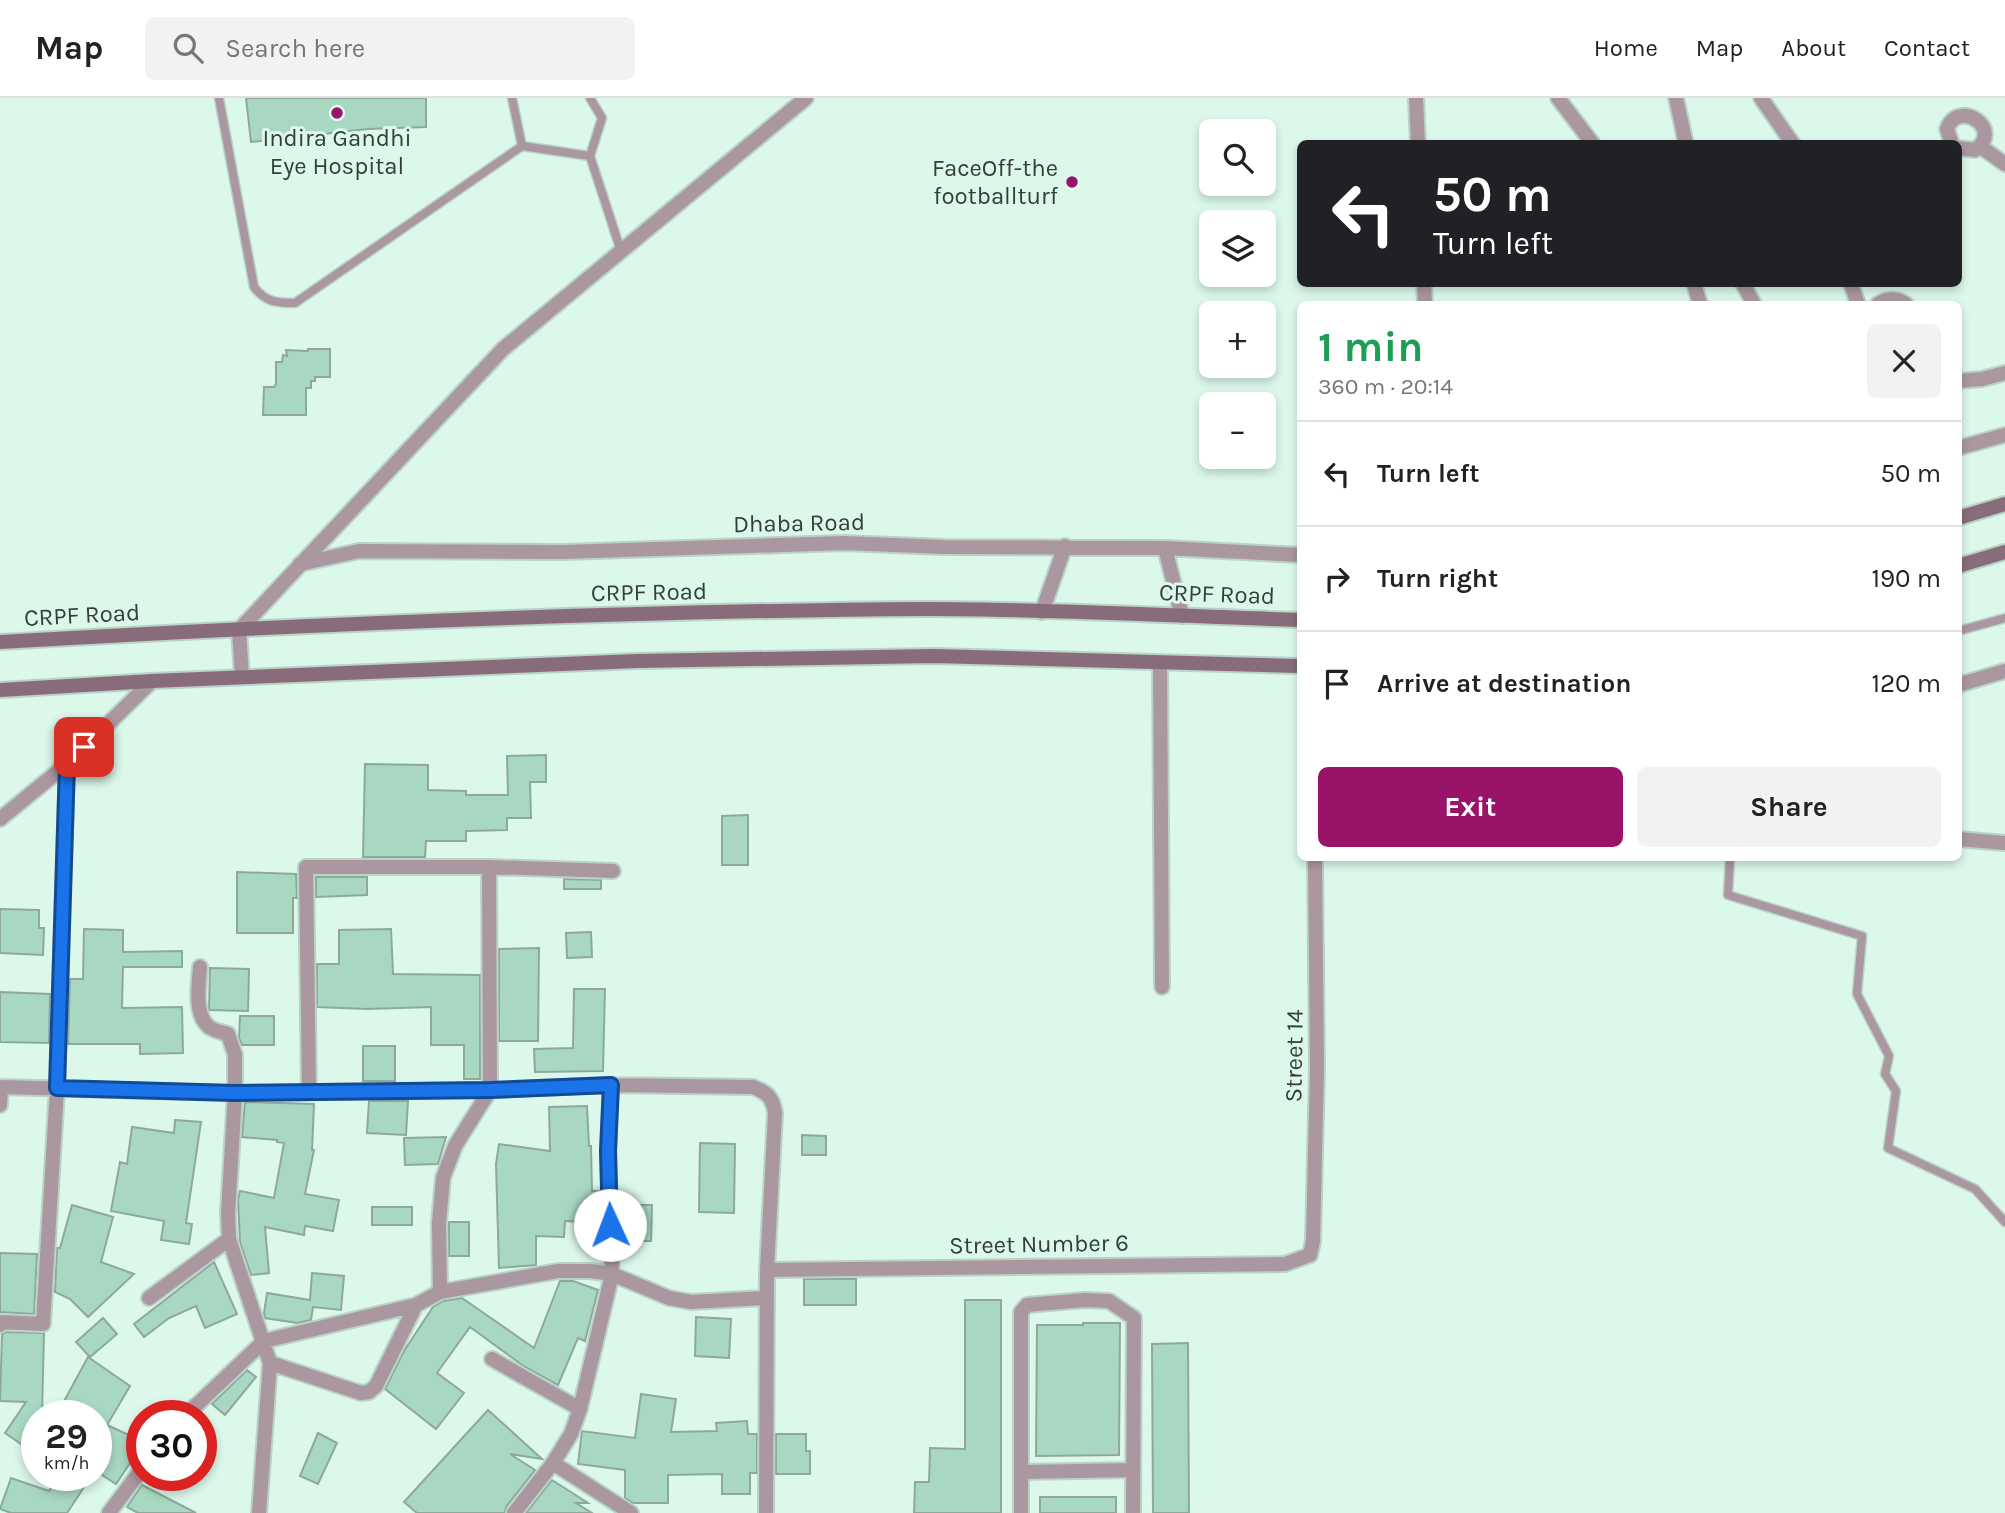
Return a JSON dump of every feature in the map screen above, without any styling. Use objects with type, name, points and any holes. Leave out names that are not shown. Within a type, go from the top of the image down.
[{"type":"street","points":[[242,677],[239,630],[503,349],[806,98]]},
{"type":"street","points":[[1416,98],[1418,140]]},
{"type":"street","points":[[1558,98],[1590,140]]},
{"type":"street","points":[[1676,98],[1685,140]]},
{"type":"street","points":[[1762,98],[1790,140]]},
{"type":"street","points":[[1950,140],[1949,122],[1957,112],[1970,109],[1977,111],[1987,121],[1988,135],[1981,147],[1968,151],[1962,149]]},
{"type":"street","points":[[1981,147],[2005,164]]},
{"type":"street","points":[[1962,381],[2005,373]]},
{"type":"street","points":[[1962,447],[2005,435]]},
{"type":"street","points":[[1962,516],[2005,504]]},
{"type":"street","name":"Dhaba Road","points":[[300,564],[359,551],[563,552],[844,544],[1165,548],[1297,555]]},
{"type":"street","points":[[1042,611],[1065,546]]},
{"type":"street","points":[[1165,548],[1182,616]]},
{"type":"street","points":[[1962,565],[2005,552]]},
{"type":"street","name":"CRPF Road","points":[[0,642],[648,614],[931,609],[1297,620]]},
{"type":"street","points":[[0,690],[242,677],[637,662],[934,656],[1297,666]]},
{"type":"street","points":[[1160,663],[1162,987]]},
{"type":"street","points":[[1962,684],[2005,671]]},
{"type":"street","points":[[0,819],[67,764],[152,681]]},
{"type":"street","points":[[0,1325],[0,1322],[43,1324],[57,1088],[67,764]]},
{"type":"street","points":[[1962,839],[2005,843]]},
{"type":"street","name":"Street 14","points":[[1310,1255],[1313,1241],[1317,1068],[1315,861]]},
{"type":"street","points":[[309,1092],[306,867],[489,867],[613,871]]},
{"type":"street","points":[[440,1292],[439,1223],[443,1178],[456,1146],[490,1090],[489,867]]},
{"type":"street","points":[[200,967],[201,1017],[208,1027],[228,1034],[233,1043],[235,1093],[229,1238],[271,1363],[259,1513]]},
{"type":"street","points":[[514,1513],[553,1463],[571,1434],[580,1409],[612,1275],[608,1151],[611,1085]]},
{"type":"street","points":[[0,1105],[1,1087],[235,1093],[490,1090],[611,1085],[754,1087],[764,1091],[773,1100],[775,1113],[766,1270],[766,1513]]},
{"type":"street","points":[[149,1298],[229,1238]]},
{"type":"street","name":"Street Number 6","points":[[766,1270],[1285,1264],[1310,1255]]},
{"type":"street","points":[[202,1400],[264,1341],[416,1305],[440,1292],[558,1271],[612,1275],[669,1298],[691,1302],[766,1298]]},
{"type":"street","points":[[1021,1513],[1021,1312],[1027,1305],[1085,1300],[1109,1301],[1134,1318],[1133,1513]]},
{"type":"street","points":[[271,1363],[361,1393],[369,1392],[376,1386],[416,1305]]},
{"type":"street","points":[[492,1359],[580,1409]]},
{"type":"street","points":[[553,1463],[631,1513]]},
{"type":"street","points":[[1021,1472],[1133,1470]]},
{"type":"street","points":[[109,1513],[126,1490]]},
{"type":"lane","points":[[219,98],[254,287],[261,297],[279,303],[295,303],[522,146],[590,156]]},
{"type":"lane","points":[[512,98],[522,146]]},
{"type":"lane","points":[[590,98],[602,118],[590,156],[621,251]]},
{"type":"lane","points":[[1962,630],[2005,618]]},
{"type":"lane","points":[[1730,861],[1728,895],[1862,936],[1857,995],[1889,1056],[1885,1074],[1896,1091],[1888,1148],[1975,1189],[2005,1222]]},
{"type":"building","name":"Indira Gandhi Eye Hospital","points":[[246,98],[426,98],[426,127],[368,129],[251,142]]},
{"type":"building","points":[[330,349],[330,377],[315,377],[315,381],[311,381],[311,388],[306,388],[306,415],[263,415],[264,387],[274,387],[276,384],[276,362],[282,362],[283,355],[287,356],[286,350]]},
{"type":"building","points":[[546,755],[546,782],[530,782],[531,818],[507,818],[507,830],[466,831],[466,841],[426,841],[425,857],[363,857],[365,764],[428,765],[428,790],[466,791],[466,795],[508,795],[507,756]]},
{"type":"building","points":[[748,815],[748,865],[722,865],[722,816]]},
{"type":"building","points":[[237,872],[296,874],[297,898],[293,898],[293,933],[237,933]]},
{"type":"building","points":[[316,877],[367,877],[367,895],[316,897]]},
{"type":"building","points":[[564,879],[601,880],[601,889],[564,889]]},
{"type":"building","points":[[0,909],[39,910],[39,928],[44,928],[43,955],[0,953]]},
{"type":"building","points":[[84,929],[123,930],[123,952],[182,951],[182,967],[123,967],[122,1008],[182,1007],[183,1053],[140,1054],[140,1044],[68,1044],[70,979],[83,979]]},
{"type":"building","points":[[391,929],[393,974],[480,975],[480,1079],[464,1079],[464,1045],[431,1045],[431,1007],[317,1007],[317,964],[339,964],[339,930]]},
{"type":"building","points":[[591,932],[592,957],[567,958],[566,933]]},
{"type":"building","points":[[539,948],[538,1041],[499,1041],[499,949]]},
{"type":"building","points":[[210,968],[249,969],[248,1011],[209,1010]]},
{"type":"building","points":[[574,989],[605,989],[603,1071],[535,1072],[534,1049],[573,1048]]},
{"type":"building","points":[[0,992],[50,994],[49,1043],[0,1042]]},
{"type":"building","points":[[240,1016],[274,1016],[274,1045],[242,1045],[239,1038]]},
{"type":"building","points":[[363,1046],[395,1046],[395,1081],[363,1081]]},
{"type":"building","points":[[369,1101],[408,1101],[406,1135],[367,1133]]},
{"type":"building","points":[[245,1102],[314,1104],[314,1150],[305,1194],[339,1200],[333,1231],[305,1226],[304,1235],[265,1227],[269,1273],[251,1275],[240,1242],[240,1191],[274,1198],[284,1143],[242,1137]]},
{"type":"building","points":[[587,1106],[592,1191],[599,1191],[601,1223],[565,1221],[564,1237],[536,1236],[536,1265],[499,1268],[496,1164],[499,1144],[550,1151],[549,1107]]},
{"type":"building","points":[[175,1120],[201,1122],[186,1223],[192,1224],[189,1244],[161,1240],[164,1221],[111,1211],[120,1162],[127,1164],[132,1127],[174,1133]]},
{"type":"building","points":[[802,1135],[826,1136],[826,1155],[802,1155]]},
{"type":"building","points":[[446,1137],[438,1164],[405,1165],[404,1138]]},
{"type":"building","points":[[700,1143],[735,1144],[734,1213],[699,1212]]},
{"type":"building","points":[[72,1205],[113,1217],[101,1262],[134,1274],[88,1317],[70,1299],[55,1292],[57,1248],[60,1248]]},
{"type":"building","points":[[619,1205],[652,1205],[651,1241],[621,1241]]},
{"type":"building","points":[[372,1207],[412,1207],[412,1225],[372,1225]]},
{"type":"building","points":[[449,1222],[469,1222],[469,1256],[449,1256]]},
{"type":"building","points":[[0,1253],[37,1254],[34,1314],[0,1312]]},
{"type":"building","points":[[214,1262],[237,1314],[205,1328],[196,1306],[169,1318],[144,1337],[134,1324]]},
{"type":"building","points":[[312,1273],[344,1276],[341,1310],[313,1307],[311,1320],[297,1323],[265,1318],[267,1293],[310,1300]]},
{"type":"building","points":[[804,1279],[856,1279],[856,1305],[804,1305]]},
{"type":"building","points":[[560,1281],[573,1281],[598,1290],[585,1341],[578,1338],[558,1385],[522,1365],[470,1327],[437,1373],[464,1393],[436,1429],[385,1389],[404,1351],[433,1307],[443,1301],[462,1298],[534,1348]]},
{"type":"building","points":[[965,1300],[1001,1300],[1001,1513],[914,1513],[915,1482],[929,1482],[930,1448],[965,1449]]},
{"type":"building","points":[[696,1317],[731,1319],[729,1358],[695,1356]]},
{"type":"building","points":[[103,1318],[117,1334],[90,1357],[76,1342]]},
{"type":"building","points":[[1120,1323],[1119,1455],[1036,1456],[1037,1325]]},
{"type":"building","points":[[44,1333],[42,1400],[0,1401],[2,1334]]},
{"type":"building","points":[[1188,1343],[1189,1513],[1153,1513],[1152,1344]]},
{"type":"building","points":[[88,1357],[130,1386],[112,1417],[112,1400],[65,1400]]},
{"type":"building","points":[[247,1370],[256,1377],[225,1415],[217,1408],[216,1400]]},
{"type":"building","points":[[641,1394],[676,1399],[671,1432],[717,1431],[716,1423],[747,1421],[748,1434],[757,1434],[757,1473],[750,1473],[750,1494],[722,1494],[722,1474],[668,1475],[668,1503],[633,1503],[625,1498],[625,1470],[578,1464],[582,1431],[635,1438]]},
{"type":"building","points":[[21,1409],[21,1444],[5,1433]]},
{"type":"building","points":[[488,1410],[542,1459],[510,1454],[535,1470],[506,1507],[505,1513],[417,1513],[404,1502]]},
{"type":"building","points":[[112,1427],[126,1434],[126,1469],[116,1484],[112,1481]]},
{"type":"building","points":[[318,1433],[337,1443],[318,1484],[300,1476]]},
{"type":"building","points":[[776,1434],[806,1434],[806,1451],[810,1451],[810,1474],[776,1474]]},
{"type":"building","points":[[11,1478],[21,1481],[21,1491],[81,1491],[67,1513],[11,1513],[0,1509]]},
{"type":"building","points":[[552,1480],[588,1503],[576,1503],[592,1513],[526,1513]]},
{"type":"building","points":[[138,1491],[154,1491],[196,1513],[138,1513],[127,1507]]},
{"type":"building","points":[[1040,1497],[1116,1497],[1116,1513],[1040,1513]]},
{"type":"place","name":"Indira Gandhi Eye Hospital","points":[[337,113]]},
{"type":"place","name":"FaceOff-the footballturf","points":[[1072,182]]},
{"type":"route","points":[[84,747],[67,764],[57,1088],[235,1093],[490,1090],[611,1085],[608,1151],[610,1225]]}]
